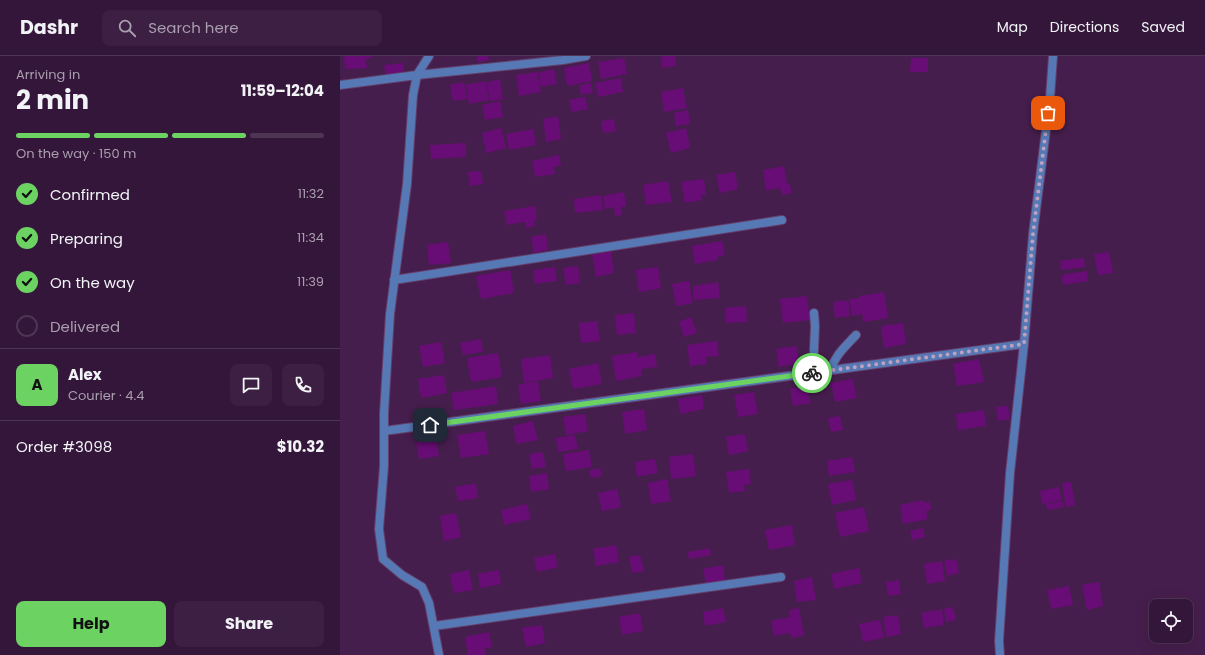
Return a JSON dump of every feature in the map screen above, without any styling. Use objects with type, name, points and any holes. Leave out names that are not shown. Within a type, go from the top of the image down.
[{"type":"street","points":[[429,56],[417,75],[413,95],[407,184],[390,314],[384,413],[384,466],[379,529],[383,559],[402,575],[422,587],[429,603],[439,655]]},
{"type":"street","points":[[340,85],[417,75],[563,60],[586,56]]},
{"type":"street","points":[[1000,655],[999,641],[1004,547],[1010,473],[1024,344],[1033,234],[1050,98],[1053,56]]},
{"type":"street","points":[[394,280],[782,220]]},
{"type":"street","points":[[813,373],[815,326],[814,313]]},
{"type":"street","points":[[830,371],[834,359],[856,335]]},
{"type":"street","points":[[384,431],[1024,344]]},
{"type":"street","points":[[434,626],[781,577]]},
{"type":"building","points":[[344,56],[372,56],[372,58],[366,59],[367,68],[345,69]]},
{"type":"building","points":[[477,56],[488,56],[489,60],[478,62]]},
{"type":"building","points":[[661,56],[675,56],[676,66],[662,68]]},
{"type":"building","points":[[624,58],[627,74],[601,79],[598,62]]},
{"type":"building","points":[[911,58],[928,58],[928,72],[910,72]]},
{"type":"building","points":[[403,63],[404,75],[386,77],[384,65]]},
{"type":"building","points":[[589,63],[592,81],[567,86],[564,68]]},
{"type":"building","points":[[554,69],[557,84],[541,87],[538,73]]},
{"type":"building","points":[[537,72],[541,92],[519,96],[516,75]]},
{"type":"building","points":[[621,78],[623,92],[598,97],[595,83]]},
{"type":"building","points":[[500,79],[503,99],[490,101],[487,82]]},
{"type":"building","points":[[486,81],[489,100],[469,104],[466,85]]},
{"type":"building","points":[[464,82],[467,99],[453,101],[450,85]]},
{"type":"building","points":[[591,83],[593,93],[581,95],[579,85]]},
{"type":"building","points":[[683,88],[687,108],[664,112],[661,92]]},
{"type":"building","points":[[585,97],[588,109],[572,112],[569,100]]},
{"type":"building","points":[[500,101],[503,117],[485,120],[482,105]]},
{"type":"building","points":[[688,110],[690,124],[676,126],[674,113]]},
{"type":"building","points":[[558,116],[561,139],[546,142],[543,119]]},
{"type":"building","points":[[614,119],[616,131],[603,133],[601,121]]},
{"type":"building","points":[[501,128],[506,148],[486,153],[482,133]]},
{"type":"building","points":[[686,128],[690,148],[671,153],[666,133]]},
{"type":"building","points":[[533,129],[536,145],[509,150],[506,134]]},
{"type":"building","points":[[466,143],[466,157],[431,159],[430,145]]},
{"type":"building","points":[[559,155],[561,166],[553,167],[555,174],[535,177],[532,161]]},
{"type":"building","points":[[784,166],[787,184],[790,184],[792,193],[782,195],[780,188],[766,190],[763,170]]},
{"type":"building","points":[[481,171],[483,184],[470,186],[468,172]]},
{"type":"building","points":[[735,172],[738,189],[720,193],[716,175]]},
{"type":"building","points":[[704,179],[706,195],[701,195],[702,200],[685,203],[681,182]]},
{"type":"building","points":[[668,181],[672,202],[646,205],[643,185]]},
{"type":"building","points":[[624,192],[626,206],[621,207],[622,215],[615,216],[614,207],[605,209],[603,196]]},
{"type":"building","points":[[601,195],[603,210],[575,213],[574,199]]},
{"type":"building","points":[[535,206],[537,219],[534,220],[535,226],[526,228],[525,222],[507,225],[504,211]]},
{"type":"building","points":[[546,234],[548,250],[534,253],[531,237]]},
{"type":"building","points":[[722,241],[725,255],[717,257],[718,260],[695,264],[692,246]]},
{"type":"building","points":[[448,242],[451,263],[429,265],[427,245]]},
{"type":"building","points":[[611,251],[614,273],[596,277],[592,255]]},
{"type":"building","points":[[1109,252],[1113,273],[1098,275],[1094,254]]},
{"type":"building","points":[[1084,258],[1085,267],[1061,270],[1060,261]]},
{"type":"building","points":[[578,266],[580,283],[566,285],[563,268]]},
{"type":"building","points":[[555,267],[557,281],[535,284],[533,270]]},
{"type":"building","points":[[658,267],[661,288],[639,292],[636,270]]},
{"type":"building","points":[[510,270],[514,293],[481,299],[476,276]]},
{"type":"building","points":[[1087,271],[1088,281],[1063,285],[1062,275]]},
{"type":"building","points":[[689,281],[693,303],[676,306],[672,284]]},
{"type":"building","points":[[718,282],[720,298],[694,300],[693,286]]},
{"type":"building","points":[[884,292],[888,318],[863,322],[862,314],[852,316],[849,299]]},
{"type":"building","points":[[807,296],[810,320],[783,323],[780,299]]},
{"type":"building","points":[[848,300],[850,316],[835,318],[833,302]]},
{"type":"building","points":[[746,306],[747,322],[726,323],[725,308]]},
{"type":"building","points":[[634,313],[636,333],[617,335],[615,315]]},
{"type":"building","points":[[691,317],[697,333],[684,337],[679,322]]},
{"type":"building","points":[[597,321],[600,341],[581,343],[579,323]]},
{"type":"building","points":[[903,323],[906,344],[884,348],[881,326]]},
{"type":"building","points":[[481,339],[483,352],[463,355],[460,343]]},
{"type":"building","points":[[717,341],[719,356],[706,357],[707,364],[690,366],[687,345]]},
{"type":"building","points":[[441,342],[445,363],[423,367],[419,346]]},
{"type":"building","points":[[796,346],[800,363],[779,367],[776,349]]},
{"type":"building","points":[[637,352],[638,357],[655,354],[657,367],[641,369],[642,376],[616,381],[612,356]]},
{"type":"building","points":[[498,353],[502,377],[471,382],[467,358]]},
{"type":"building","points":[[550,355],[553,378],[524,383],[521,359]]},
{"type":"building","points":[[979,359],[984,382],[957,386],[953,364]]},
{"type":"building","points":[[598,363],[602,384],[573,389],[569,369]]},
{"type":"building","points":[[444,375],[447,393],[421,398],[418,379]]},
{"type":"building","points":[[853,379],[857,398],[835,402],[831,383]]},
{"type":"building","points":[[538,381],[541,401],[521,404],[518,385]]},
{"type":"building","points":[[496,386],[498,404],[454,410],[451,393]]},
{"type":"building","points":[[807,386],[811,403],[793,406],[790,389]]},
{"type":"building","points":[[754,392],[758,414],[738,417],[734,395]]},
{"type":"building","points":[[702,395],[704,409],[680,414],[678,399]]},
{"type":"building","points":[[1008,406],[1010,419],[998,421],[996,407]]},
{"type":"building","points":[[644,409],[647,430],[625,434],[622,412]]},
{"type":"building","points":[[984,410],[986,426],[958,430],[956,414]]},
{"type":"building","points":[[585,414],[588,431],[566,435],[563,417]]},
{"type":"building","points":[[840,416],[843,430],[831,432],[828,418]]},
{"type":"building","points":[[533,421],[538,440],[517,444],[513,426]]},
{"type":"building","points":[[485,431],[489,454],[461,458],[457,435]]},
{"type":"building","points":[[745,434],[748,451],[729,455],[726,437]]},
{"type":"building","points":[[575,435],[578,449],[558,452],[556,438]]},
{"type":"building","points":[[436,439],[439,456],[419,459],[416,442]]},
{"type":"building","points":[[589,450],[592,467],[566,471],[563,454]]},
{"type":"building","points":[[543,452],[546,467],[532,469],[529,454]]},
{"type":"building","points":[[693,454],[696,476],[671,479],[669,457]]},
{"type":"building","points":[[852,457],[855,472],[829,476],[827,461]]},
{"type":"building","points":[[655,459],[658,473],[637,477],[635,462]]},
{"type":"building","points":[[600,468],[602,476],[591,478],[589,470]]},
{"type":"building","points":[[749,469],[751,484],[744,485],[745,491],[729,493],[726,472]]},
{"type":"building","points":[[547,473],[549,489],[531,492],[529,476]]},
{"type":"building","points":[[667,479],[671,501],[651,504],[648,483]]},
{"type":"building","points":[[852,480],[856,500],[832,505],[828,484]]},
{"type":"building","points":[[1071,482],[1075,505],[1066,507],[1062,483]]},
{"type":"building","points":[[476,483],[478,498],[458,501],[455,487]]},
{"type":"building","points":[[1059,487],[1062,500],[1042,504],[1040,491]]},
{"type":"building","points":[[617,489],[621,507],[602,511],[598,493]]},
{"type":"building","points":[[924,500],[925,503],[930,502],[931,510],[926,511],[928,519],[903,524],[900,505]]},
{"type":"building","points":[[1063,501],[1064,507],[1047,510],[1046,504]]},
{"type":"building","points":[[527,504],[531,519],[504,525],[501,510]]},
{"type":"building","points":[[864,507],[869,531],[840,537],[835,513]]},
{"type":"building","points":[[456,513],[461,537],[444,541],[440,516]]},
{"type":"building","points":[[792,525],[795,545],[769,550],[765,530]]},
{"type":"building","points":[[923,528],[925,537],[912,540],[910,531]]},
{"type":"building","points":[[616,545],[619,562],[596,566],[593,549]]},
{"type":"building","points":[[710,548],[711,555],[689,559],[688,552]]},
{"type":"building","points":[[555,554],[558,567],[537,572],[534,558]]},
{"type":"building","points":[[640,555],[644,571],[632,573],[629,557]]},
{"type":"building","points":[[956,559],[959,573],[947,576],[944,561]]},
{"type":"building","points":[[942,561],[945,581],[927,584],[924,564]]},
{"type":"building","points":[[723,565],[725,580],[706,584],[703,569]]},
{"type":"building","points":[[859,568],[862,583],[834,589],[831,574]]},
{"type":"building","points":[[469,570],[473,590],[454,593],[450,574]]},
{"type":"building","points":[[499,570],[501,584],[480,588],[478,574]]},
{"type":"building","points":[[812,577],[816,600],[797,602],[794,581]]},
{"type":"building","points":[[899,580],[901,594],[888,596],[886,582]]},
{"type":"building","points":[[1099,582],[1103,606],[1087,610],[1082,585]]},
{"type":"building","points":[[1069,586],[1073,605],[1051,609],[1047,590]]},
{"type":"building","points":[[953,607],[956,620],[946,622],[944,609]]},
{"type":"building","points":[[723,608],[726,622],[705,626],[703,612]]},
{"type":"building","points":[[799,608],[804,635],[792,638],[790,633],[774,636],[771,621],[790,617],[789,610]]},
{"type":"building","points":[[942,609],[944,625],[924,628],[921,613]]},
{"type":"building","points":[[640,613],[643,631],[622,635],[619,617]]},
{"type":"building","points":[[898,615],[901,634],[886,637],[883,617]]},
{"type":"building","points":[[880,620],[884,638],[863,642],[859,624]]},
{"type":"building","points":[[542,625],[545,643],[526,647],[522,628]]},
{"type":"building","points":[[489,632],[492,647],[485,648],[486,655],[468,655],[465,637]]},
{"type":"way so far","points":[[812,373],[1024,344],[1033,234],[1048,113]]},
{"type":"route","points":[[430,425],[812,373]]}]
